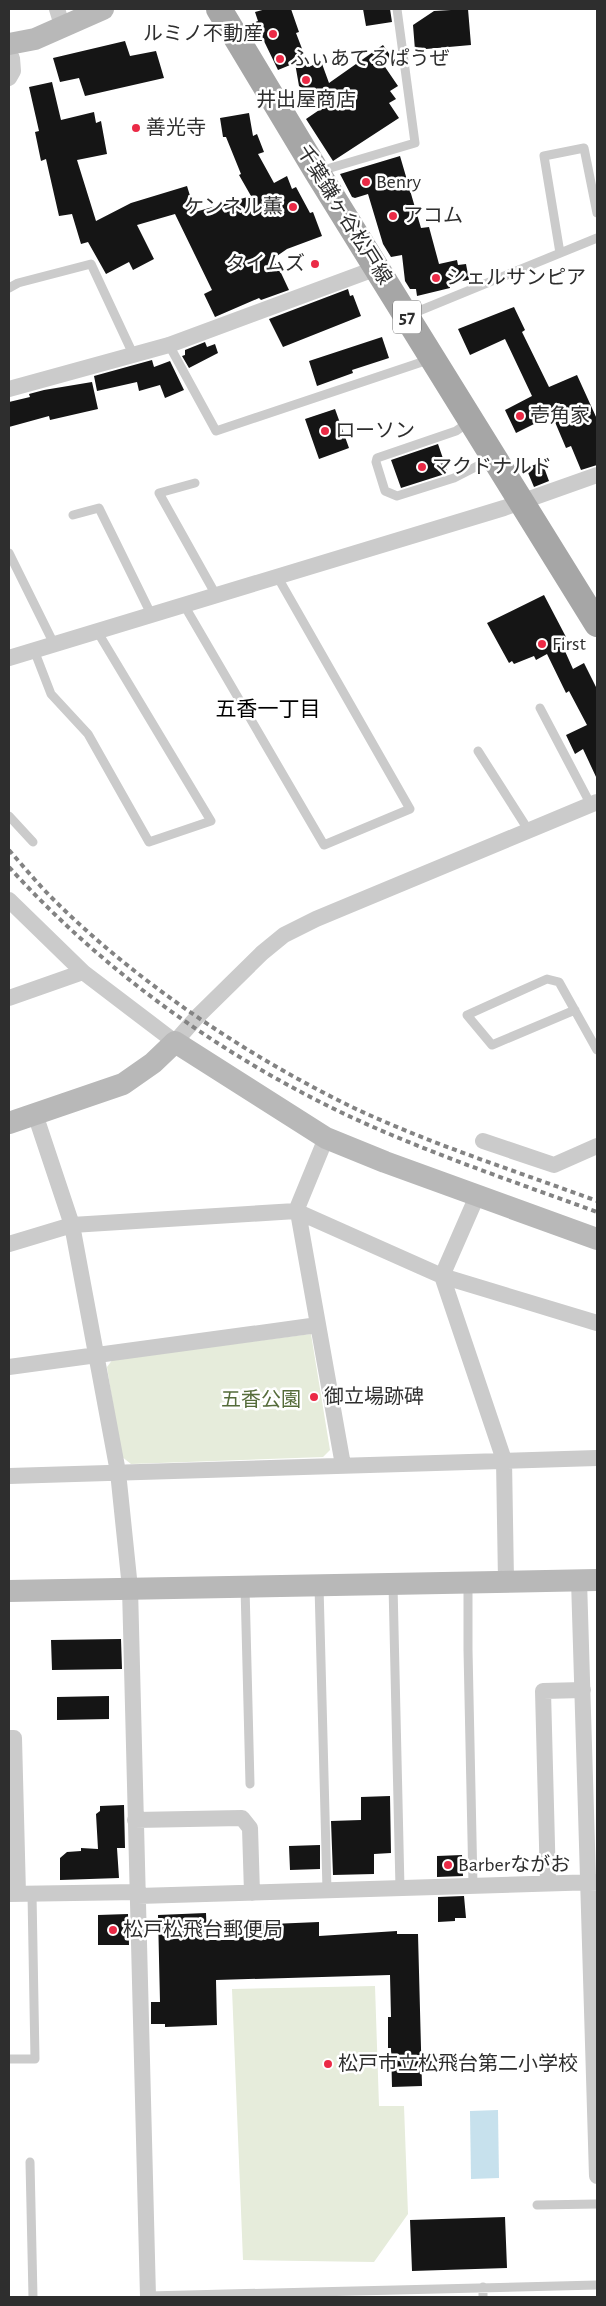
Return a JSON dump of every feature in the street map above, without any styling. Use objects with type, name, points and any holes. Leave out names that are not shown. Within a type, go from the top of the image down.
[{"type":"main road","name":"千葉鎌ヶ谷松戸線","points":[[219,9],[317,172],[597,624]]},
{"type":"street","points":[[10,60],[60,17],[103,9]]},
{"type":"street","points":[[9,389],[169,345],[377,268]]},
{"type":"street","points":[[9,658],[521,503],[597,475]]},
{"type":"street","points":[[9,1123],[123,1084],[153,1063],[262,953],[284,935],[316,919],[594,804]]},
{"type":"street","points":[[9,900],[84,972],[175,1042],[326,1138],[477,1196],[597,1239]]},
{"type":"street","points":[[9,998],[84,972]]},
{"type":"street","points":[[35,1114],[72,1225],[98,1355],[118,1472],[130,1588],[148,2297]]},
{"type":"street","points":[[326,1138],[297,1212],[343,1465]]},
{"type":"street","points":[[483,1141],[554,1165],[597,1146]]},
{"type":"street","points":[[477,1196],[442,1276],[504,1460],[506,1581]]},
{"type":"street","points":[[9,1244],[72,1225],[297,1212],[442,1276],[597,1323]]},
{"type":"street","points":[[9,1368],[318,1325]]},
{"type":"street","points":[[9,1476],[597,1458]]},
{"type":"street","points":[[9,1591],[588,1580],[583,1690],[593,1882],[597,2176]]},
{"type":"street","points":[[548,1883],[543,1691],[583,1690]]},
{"type":"street","points":[[9,1738],[14,1738],[20,1894],[252,1893],[593,1882]]},
{"type":"street","points":[[135,1820],[242,1818],[250,1828],[252,1893]]},
{"type":"lane","points":[[317,172],[415,143],[397,9]]},
{"type":"lane","points":[[560,253],[544,156],[584,148],[597,214]]},
{"type":"lane","points":[[407,316],[597,238]]},
{"type":"lane","points":[[9,288],[18,283],[91,264],[133,354]]},
{"type":"lane","points":[[169,345],[216,431],[432,359]]},
{"type":"lane","points":[[471,420],[456,431],[377,458],[376,462],[385,491],[397,496],[454,478],[495,457]]},
{"type":"lane","points":[[195,483],[158,493],[216,595]]},
{"type":"lane","points":[[73,515],[99,508],[151,614]]},
{"type":"lane","points":[[9,553],[54,644]]},
{"type":"lane","points":[[184,605],[324,845],[410,809],[277,576]]},
{"type":"lane","points":[[34,650],[51,694],[88,734],[149,842],[211,821],[97,631]]},
{"type":"lane","points":[[540,708],[594,804]]},
{"type":"lane","points":[[478,751],[529,831]]},
{"type":"lane","points":[[9,816],[33,842]]},
{"type":"lane","points":[[574,1010],[492,1046],[467,1015],[547,979],[559,982],[597,1050]]},
{"type":"lane","points":[[468,1582],[473,1885]]},
{"type":"lane","points":[[393,1584],[400,1888]]},
{"type":"lane","points":[[319,1585],[327,1890]]},
{"type":"lane","points":[[245,1587],[250,1784]]},
{"type":"lane","points":[[9,2059],[35,2059],[20,1894]]},
{"type":"lane","points":[[30,2162],[33,2297]]},
{"type":"lane","points":[[537,2205],[597,2204]]},
{"type":"lane","points":[[148,2297],[410,2293],[483,2287],[597,2285]]},
{"type":"lane","points":[[483,2287],[483,2297]]},
{"type":"green space","name":"五香公園","points":[[311,1334],[330,1450],[323,1457],[131,1464],[121,1456],[107,1367],[113,1359]]},
{"type":"green space","points":[[375,1986],[379,2106],[404,2106],[408,2214],[374,2262],[243,2260],[232,1989]]},
{"type":"water","points":[[498,2110],[499,2178],[471,2179],[470,2111]]},
{"type":"building","points":[[266,9],[291,9],[299,32],[296,33],[309,67],[321,61],[329,83],[383,45],[392,58],[383,64],[398,86],[390,91],[396,99],[389,103],[399,118],[333,161],[306,119],[328,104],[299,86],[295,63],[278,70],[263,39],[256,42],[250,24],[258,21],[255,12]]},
{"type":"building","points":[[363,9],[390,9],[392,22],[366,26]]},
{"type":"building","points":[[468,9],[471,45],[415,50],[413,25],[434,11]]},
{"type":"building","points":[[125,41],[130,56],[156,51],[164,78],[85,96],[79,78],[60,82],[53,58]]},
{"type":"building","points":[[52,82],[61,120],[94,112],[96,123],[101,121],[107,154],[77,160],[96,221],[131,203],[187,186],[195,212],[251,196],[239,175],[241,174],[226,137],[223,137],[220,118],[249,113],[253,136],[257,134],[264,152],[258,154],[274,183],[287,176],[292,189],[296,187],[310,213],[313,212],[322,236],[287,249],[274,258],[289,290],[261,300],[259,298],[215,317],[204,294],[212,290],[175,214],[137,225],[154,259],[133,270],[129,262],[106,274],[88,242],[81,244],[72,214],[59,216],[46,159],[41,161],[35,132],[39,131],[29,87]]},
{"type":"building","points":[[400,156],[421,228],[429,227],[439,264],[457,260],[458,265],[466,264],[469,280],[449,283],[450,288],[417,296],[416,289],[410,289],[405,281],[402,255],[391,257],[383,244],[368,194],[355,198],[352,197],[340,174]]},
{"type":"building","points":[[348,289],[350,296],[353,295],[361,316],[283,347],[269,319]]},
{"type":"building","points":[[514,307],[525,330],[522,332],[549,387],[577,375],[597,419],[597,465],[581,470],[571,446],[566,448],[552,415],[516,433],[505,410],[532,396],[505,339],[470,355],[458,329]]},
{"type":"building","points":[[382,337],[389,358],[352,370],[353,373],[317,386],[309,361]]},
{"type":"building","points":[[205,342],[207,347],[215,344],[218,353],[189,368],[182,356],[185,355],[185,350]]},
{"type":"building","points":[[152,360],[154,367],[170,361],[184,390],[165,398],[160,385],[139,391],[137,382],[97,391],[94,376]]},
{"type":"building","points":[[92,382],[98,409],[50,420],[49,416],[9,427],[9,402],[30,397],[29,394],[44,390]]},
{"type":"building","points":[[335,409],[349,448],[319,459],[305,419]]},
{"type":"building","points":[[438,444],[448,473],[401,488],[391,460]]},
{"type":"building","points":[[542,462],[549,481],[534,487],[526,468]]},
{"type":"building","points":[[544,595],[566,637],[560,640],[573,669],[584,663],[597,689],[597,779],[583,749],[575,754],[566,735],[587,725],[569,691],[566,693],[547,654],[536,660],[534,656],[514,664],[512,661],[509,663],[487,623]]},
{"type":"building","points":[[121,1639],[122,1669],[52,1670],[51,1640]]},
{"type":"building","points":[[109,1696],[109,1719],[57,1720],[57,1697]]},
{"type":"building","points":[[390,1796],[391,1853],[374,1854],[374,1874],[333,1875],[331,1821],[361,1820],[361,1797]]},
{"type":"building","points":[[124,1805],[125,1848],[117,1848],[119,1878],[60,1880],[60,1858],[67,1852],[81,1851],[81,1848],[98,1849],[96,1814],[100,1811],[100,1806]]},
{"type":"building","points":[[320,1845],[320,1869],[290,1870],[289,1846]]},
{"type":"building","points":[[462,1855],[463,1876],[437,1877],[437,1856]]},
{"type":"building","points":[[464,1896],[466,1918],[455,1918],[455,1921],[438,1922],[438,1897]]},
{"type":"building","points":[[206,1913],[207,1940],[239,1940],[239,1930],[251,1930],[251,1925],[319,1922],[319,1936],[397,1931],[397,1934],[418,1934],[422,2086],[392,2087],[391,2048],[388,2048],[388,2017],[391,2017],[390,1975],[216,1980],[217,2025],[165,2027],[165,2024],[151,2024],[151,2002],[160,2002],[158,1915]]},
{"type":"building","points":[[128,1914],[129,1945],[98,1945],[98,1915]]},
{"type":"building","points":[[505,2217],[507,2268],[412,2271],[410,2220]]},
{"type":"railway","points":[[9,850],[52,898],[120,959],[194,1015],[273,1065],[354,1108],[384,1121],[444,1146],[597,1201]]},
{"type":"railway","points":[[9,867],[85,942],[125,976],[168,1009],[257,1067],[303,1093],[381,1130],[473,1167],[597,1212]]},
{"type":"place","name":"ルミノ不動産","points":[[273,34]]},
{"type":"place","name":"ふぃあてるぱうぜ","points":[[280,59]]},
{"type":"place","name":"井出屋商店","points":[[306,80]]},
{"type":"place","name":"善光寺","points":[[136,128]]},
{"type":"place","name":"Benry","points":[[366,182]]},
{"type":"place","name":"ケンネル薫","points":[[293,207]]},
{"type":"place","name":"アコム","points":[[393,216]]},
{"type":"place","name":"タイムズ","points":[[315,264]]},
{"type":"place","name":"シェルサンピア","points":[[436,278]]},
{"type":"place","name":"壱角家","points":[[520,416]]},
{"type":"place","name":"ローソン","points":[[325,431]]},
{"type":"place","name":"マクドナルド","points":[[422,467]]},
{"type":"place","name":"First","points":[[542,644]]},
{"type":"place","name":"御立場跡碑","points":[[314,1397]]},
{"type":"place","name":"Barberながお","points":[[448,1865]]},
{"type":"place","name":"松戸松飛台郵便局","points":[[113,1930]]},
{"type":"place","name":"松戸市立松飛台第二小学校","points":[[328,2064]]},
{"type":"district","name":"五香一丁目","points":[[268,709]]}]
